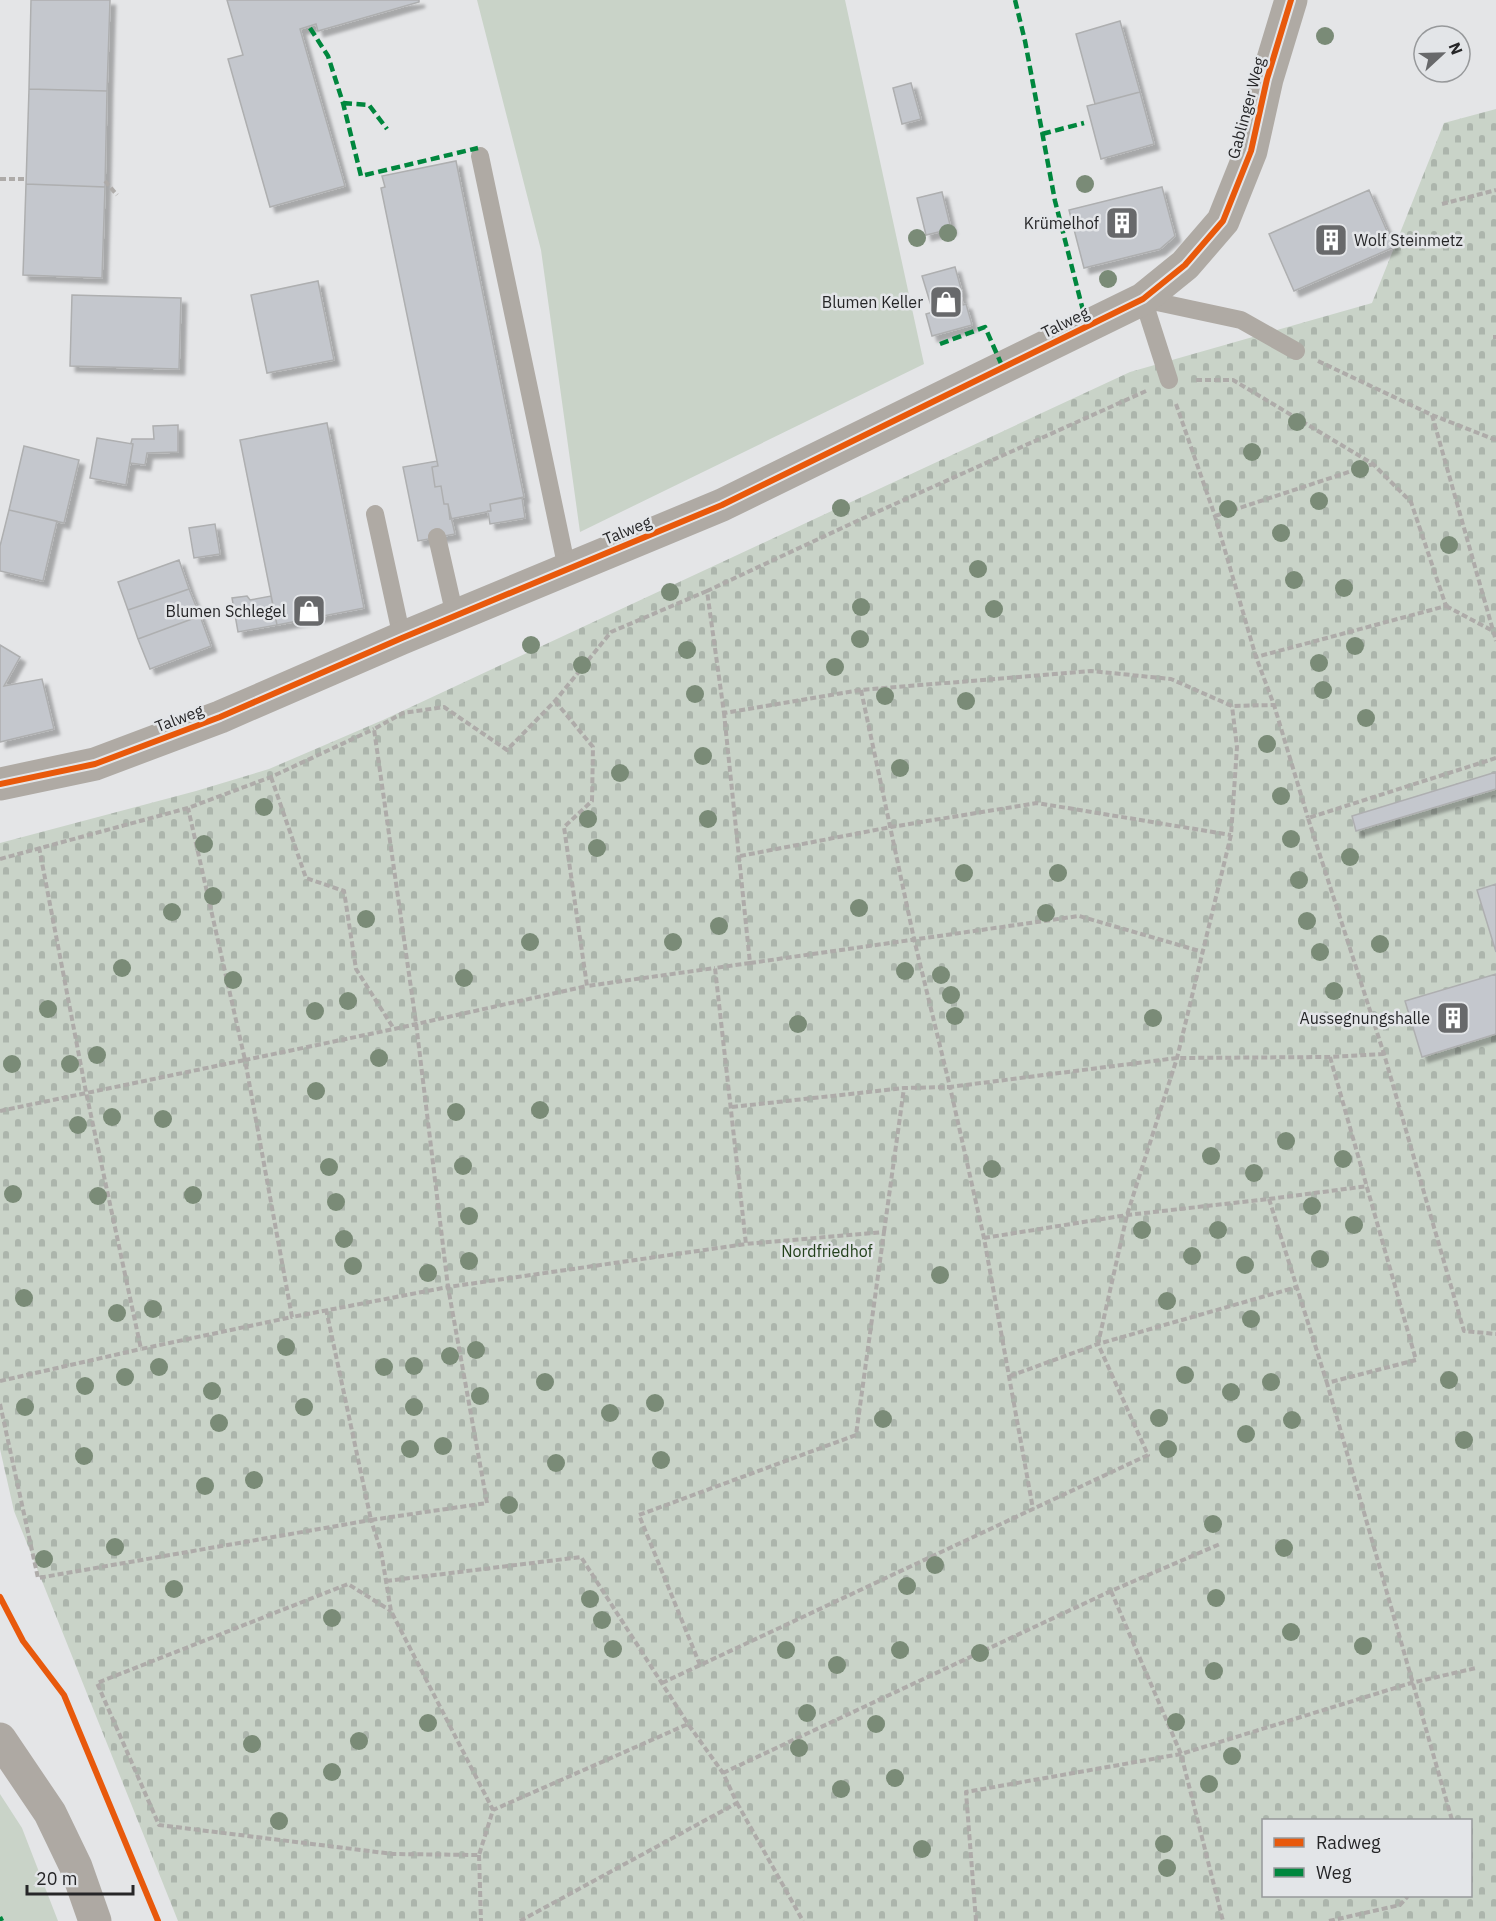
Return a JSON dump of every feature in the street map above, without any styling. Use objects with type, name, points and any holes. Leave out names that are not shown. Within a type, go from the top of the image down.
[{"type":"main road","points":[[0,1739],[50,1813],[76,1867],[95,1921]]},
{"type":"street","name":"Gablinger Weg","points":[[1223,221],[1251,151],[1267,79],[1291,0]]},
{"type":"street","name":"Talweg","points":[[0,784],[95,764],[220,717],[402,638],[723,505],[1143,299],[1185,265],[1223,221]]},
{"type":"lane","points":[[480,156],[567,569]]},
{"type":"lane","points":[[1143,299],[1240,320],[1296,351]]},
{"type":"lane","points":[[1143,299],[1169,380]]},
{"type":"lane","points":[[375,514],[402,638]]},
{"type":"lane","points":[[437,537],[455,616]]},
{"type":"path","points":[[0,179],[26,179]]},
{"type":"path","points":[[105,181],[117,195]]},
{"type":"path","points":[[1443,204],[1496,190]]},
{"type":"path","points":[[1296,351],[1432,415],[1496,440]]},
{"type":"path","points":[[1169,380],[1215,516],[1256,657],[1274,705],[1384,1054],[1464,1331],[1496,1334]]},
{"type":"path","points":[[0,859],[188,808],[271,777],[403,713],[444,707],[507,750],[555,701],[611,632],[707,591],[1169,380],[1233,380],[1373,464],[1411,502],[1446,606]]},
{"type":"path","points":[[1432,415],[1496,641]]},
{"type":"path","points":[[1215,516],[1373,464]]},
{"type":"path","points":[[707,591],[724,713],[750,963]]},
{"type":"path","points":[[1256,657],[1446,606],[1494,631]]},
{"type":"path","points":[[724,713],[861,690],[1091,671],[1171,679],[1232,706],[1274,705]]},
{"type":"path","points":[[861,690],[914,939],[984,1238],[1033,1509]]},
{"type":"path","points":[[555,701],[593,747],[592,801],[564,827],[587,986]]},
{"type":"path","points":[[662,1683],[1149,1455],[1098,1344],[1127,1215],[1177,1058],[1231,836],[1237,747],[1232,706]]},
{"type":"path","points":[[0,1404],[38,1578],[371,1520],[487,1503],[448,1287],[416,1023],[374,729]]},
{"type":"path","points":[[1308,818],[1496,758]]},
{"type":"path","points":[[271,777],[306,878],[344,891],[356,969],[394,1029]]},
{"type":"path","points":[[740,856],[891,827],[1037,803],[1231,836]]},
{"type":"path","points":[[188,808],[245,1060],[292,1317]]},
{"type":"path","points":[[39,847],[86,1092],[141,1349]]},
{"type":"path","points":[[0,1111],[394,1029],[587,986],[1079,916],[1203,952]]},
{"type":"path","points":[[715,968],[746,1244]]},
{"type":"path","points":[[731,1107],[904,1088],[950,1087],[1177,1058],[1330,1057],[1384,1054]]},
{"type":"path","points":[[1327,1383],[1416,1360],[1330,1057]]},
{"type":"path","points":[[699,1665],[639,1515],[856,1435],[904,1088]]},
{"type":"path","points":[[984,1238],[1127,1215],[1368,1186]]},
{"type":"path","points":[[1269,1199],[1327,1383],[1451,1819]]},
{"type":"path","points":[[0,1381],[326,1309],[448,1287],[746,1244],[884,1232]]},
{"type":"path","points":[[1010,1376],[1098,1344],[1297,1287]]},
{"type":"path","points":[[326,1309],[371,1520],[381,1551],[391,1611],[493,1810],[479,1855],[481,1921]]},
{"type":"path","points":[[723,1773],[1111,1591],[1220,1544]]},
{"type":"path","points":[[386,1581],[580,1557],[688,1724],[723,1773],[737,1803],[803,1921]]},
{"type":"path","points":[[391,1611],[348,1584],[97,1683],[159,1825],[393,1854],[479,1855]]},
{"type":"path","points":[[1111,1591],[1181,1754],[1222,1921]]},
{"type":"path","points":[[976,1921],[966,1792],[1181,1754],[1411,1683],[1476,1668]]},
{"type":"path","points":[[493,1810],[688,1724]]},
{"type":"path","points":[[520,1921],[737,1803]]},
{"type":"path","points":[[1329,1921],[1400,1905],[1407,1897]]},
{"type":"green space","points":[[477,0],[845,0],[924,364],[580,532],[541,250]]},
{"type":"green space","name":"Nordfriedhof","points":[[1496,109],[1496,1921],[178,1921],[14,1511],[0,1449],[0,843],[196,791],[269,769],[383,720],[1130,372],[1372,303],[1444,123]]},
{"type":"green space","points":[[0,1794],[22,1828],[58,1921],[0,1921]]},
{"type":"building","points":[[31,0],[110,0],[107,91],[29,89]]},
{"type":"building","points":[[227,0],[419,0],[419,2],[318,31],[316,24],[300,29],[345,186],[270,207],[228,59],[243,55]]},
{"type":"building","points":[[1120,21],[1140,92],[1095,104],[1076,34]]},
{"type":"building","points":[[911,83],[921,119],[902,124],[893,88]]},
{"type":"building","points":[[29,89],[107,91],[105,187],[26,184]]},
{"type":"building","points":[[1140,92],[1154,144],[1101,159],[1087,106]]},
{"type":"building","points":[[456,161],[524,497],[490,504],[491,511],[450,519],[448,504],[444,504],[441,486],[435,487],[432,467],[438,466],[381,188],[385,187],[382,176]]},
{"type":"building","points":[[26,184],[105,187],[102,278],[23,275]]},
{"type":"building","name":"Krümelhof","points":[[1162,187],[1175,236],[1160,249],[1084,268],[1069,210]]},
{"type":"building","name":"Wolf Steinmetz","points":[[1369,190],[1394,247],[1294,291],[1269,234]]},
{"type":"building","points":[[942,192],[951,229],[926,235],[917,198]]},
{"type":"building","name":"Blumen Keller","points":[[955,267],[963,305],[966,304],[972,325],[932,336],[926,314],[933,312],[922,276]]},
{"type":"building","points":[[318,281],[334,360],[267,373],[251,295]]},
{"type":"building","points":[[72,295],[181,298],[179,369],[70,366]]},
{"type":"building","points":[[327,423],[364,608],[277,625],[240,440]]},
{"type":"building","points":[[178,425],[178,452],[147,453],[145,465],[130,463],[132,439],[154,439],[153,426]]},
{"type":"building","points":[[97,438],[133,444],[126,485],[90,478]]},
{"type":"building","points":[[24,446],[79,460],[64,523],[9,510]]},
{"type":"building","points":[[437,461],[438,466],[432,467],[435,487],[441,486],[444,504],[448,504],[455,534],[418,541],[403,467]]},
{"type":"building","points":[[522,498],[525,518],[490,524],[488,511],[491,511],[490,504]]},
{"type":"building","points":[[9,510],[57,521],[43,581],[0,571],[0,546]]},
{"type":"building","points":[[215,524],[220,554],[194,558],[189,528]]},
{"type":"building","points":[[179,560],[189,589],[128,610],[118,582]]},
{"type":"building","points":[[189,589],[200,616],[138,639],[128,610]]},
{"type":"building","points":[[247,596],[250,600],[271,596],[277,625],[238,632],[232,598]]},
{"type":"building","points":[[200,616],[211,646],[150,669],[138,639]]},
{"type":"building","points":[[0,645],[20,657],[4,686],[42,679],[54,729],[0,742]]},
{"type":"building","points":[[1496,772],[1496,789],[1356,831],[1352,816]]},
{"type":"building","points":[[1496,884],[1496,952],[1477,890]]},
{"type":"building","name":"Aussegnungshalle","points":[[1496,974],[1496,1034],[1422,1057],[1405,1001]]},
{"type":"marked path","points":[[1015,0],[1025,41],[1055,201],[1087,326]]},
{"type":"marked path","points":[[310,28],[328,56],[343,103],[361,176],[478,148]]},
{"type":"marked path","points":[[343,103],[369,105],[387,129]]},
{"type":"marked path","points":[[1042,134],[1084,123]]},
{"type":"marked path","points":[[940,344],[985,327],[1003,368]]},
{"type":"marked path","points":[[0,1917],[2,1921]]},
{"type":"cycle path","points":[[0,784],[95,764],[220,717],[402,638],[722,505],[1143,299],[1185,265],[1223,221],[1251,151],[1267,79],[1291,0]]},
{"type":"cycle path","points":[[0,1597],[23,1641],[64,1695],[158,1921]]},
{"type":"place","name":"Krümelhof","points":[[1122,223]]},
{"type":"place","name":"Wolf Steinmetz","points":[[1331,240]]},
{"type":"place","name":"Blumen Keller","points":[[946,302]]},
{"type":"place","name":"Blumen Schlegel","points":[[309,611]]},
{"type":"place","name":"Aussegnungshalle","points":[[1453,1018]]}]
